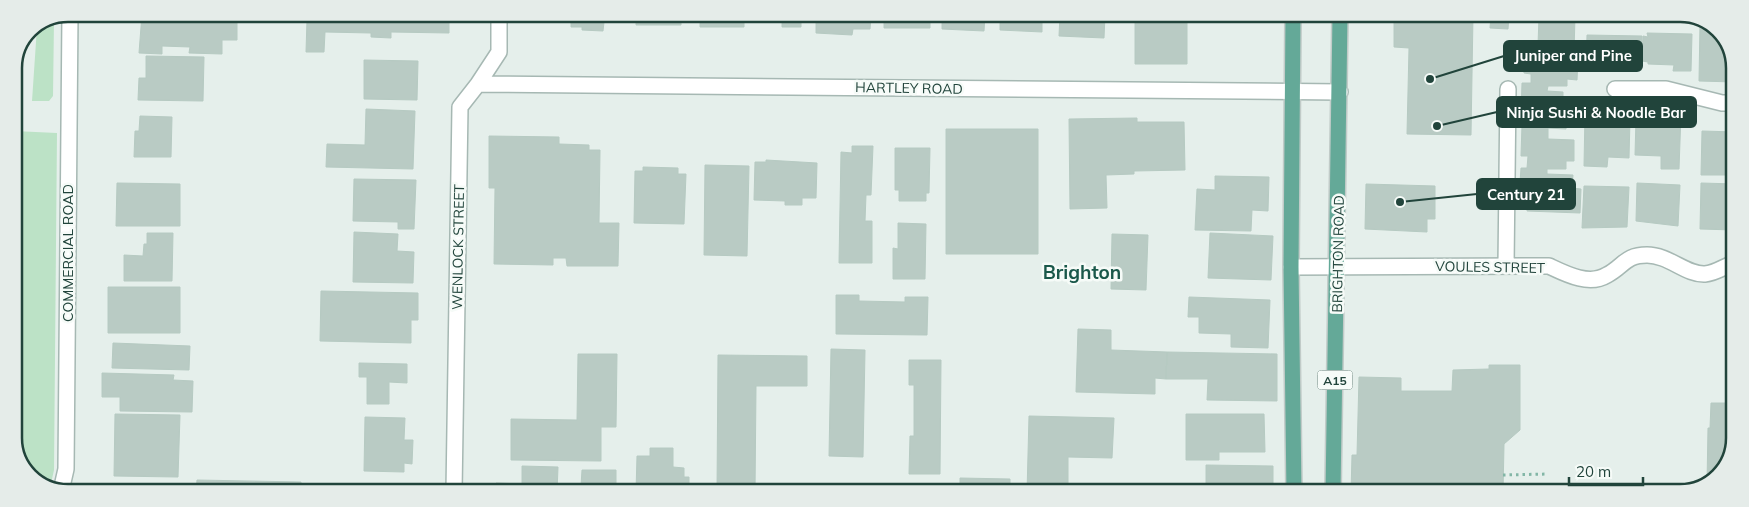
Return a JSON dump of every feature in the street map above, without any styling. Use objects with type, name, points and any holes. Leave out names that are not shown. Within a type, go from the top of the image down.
[{"type":"main road","points":[[1293,22],[1291,267],[1294,484]]},
{"type":"main road","name":"BRIGHTON ROAD","points":[[1333,484],[1338,266],[1340,22]]},
{"type":"street","name":"COMMERCIAL ROAD","points":[[63,484],[66,469],[70,22]]},
{"type":"street","name":"WENLOCK STREET","points":[[454,484],[460,107],[499,52],[499,22]]},
{"type":"street","name":"HARTLEY ROAD","points":[[478,84],[1340,92]]},
{"type":"street","points":[[1506,266],[1508,89]]},
{"type":"street","points":[[1615,89],[1666,89],[1726,104]]},
{"type":"street","name":"VOULES STREET","points":[[1291,267],[1548,266],[1572,277],[1597,279],[1607,275],[1621,263],[1636,256],[1667,258],[1694,272],[1704,274],[1726,266]]},
{"type":"path","points":[[1503,475],[1548,474]]},
{"type":"green space","points":[[54,25],[53,96],[49,101],[32,101],[36,36]]},
{"type":"green space","points":[[22,131],[57,133],[54,470],[52,481],[34,469],[26,456],[23,441]]},
{"type":"building","points":[[141,22],[237,22],[237,40],[222,40],[222,54],[189,53],[190,47],[162,46],[162,54],[139,53]]},
{"type":"building","points":[[307,22],[449,22],[449,33],[391,32],[391,38],[371,37],[371,33],[325,32],[324,52],[306,52]]},
{"type":"building","points":[[571,22],[604,22],[603,31],[582,30],[582,27],[571,27]]},
{"type":"building","points":[[636,22],[681,22],[681,25],[636,25]]},
{"type":"building","points":[[700,22],[744,22],[744,27],[700,27]]},
{"type":"building","points":[[782,22],[801,22],[801,27],[782,27]]},
{"type":"building","points":[[816,22],[870,22],[870,29],[853,29],[852,35],[816,33]]},
{"type":"building","points":[[884,22],[930,22],[930,28],[884,28]]},
{"type":"building","points":[[942,22],[985,22],[984,31],[942,29]]},
{"type":"building","points":[[1000,22],[1042,22],[1042,32],[1000,30]]},
{"type":"building","points":[[1060,22],[1105,22],[1104,38],[1059,36]]},
{"type":"building","points":[[1135,22],[1187,22],[1187,64],[1135,64]]},
{"type":"building","points":[[1394,22],[1473,22],[1471,135],[1407,134],[1409,48],[1394,47]]},
{"type":"building","points":[[1490,22],[1508,22],[1508,29],[1490,28]]},
{"type":"building","points":[[1539,22],[1575,22],[1574,53],[1560,53],[1560,47],[1549,47],[1549,57],[1578,59],[1577,80],[1567,79],[1567,86],[1548,86],[1547,91],[1563,92],[1563,98],[1574,99],[1574,121],[1567,121],[1566,129],[1548,128],[1548,139],[1574,140],[1574,161],[1566,161],[1566,169],[1547,169],[1547,174],[1573,175],[1572,188],[1581,189],[1580,213],[1527,211],[1527,197],[1519,197],[1521,168],[1527,168],[1528,156],[1521,156],[1522,125],[1529,126],[1529,116],[1521,115],[1522,83],[1531,83],[1531,74],[1524,73],[1522,44],[1538,45]]},
{"type":"building","points":[[1700,27],[1713,36],[1723,51],[1726,60],[1726,82],[1699,81]]},
{"type":"building","points":[[1647,33],[1692,34],[1691,71],[1673,71],[1674,65],[1648,64],[1648,62],[1642,61],[1643,36],[1648,37]]},
{"type":"building","points":[[1587,35],[1642,36],[1641,60],[1629,60],[1628,68],[1586,69]]},
{"type":"building","points":[[146,56],[204,57],[203,101],[138,100],[139,78],[146,78]]},
{"type":"building","points":[[364,60],[418,61],[417,100],[364,99]]},
{"type":"building","points":[[366,109],[415,111],[413,169],[326,167],[327,144],[365,145]]},
{"type":"building","points":[[1662,113],[1681,113],[1679,169],[1661,169],[1661,156],[1635,155],[1636,119],[1662,119]]},
{"type":"building","points":[[1585,114],[1603,115],[1603,118],[1630,119],[1629,158],[1608,157],[1607,167],[1584,166]]},
{"type":"building","points":[[140,116],[172,117],[171,157],[134,157],[135,131],[139,131]]},
{"type":"building","points":[[1137,118],[1137,122],[1184,122],[1185,170],[1134,171],[1134,174],[1106,175],[1107,208],[1070,209],[1069,119]]},
{"type":"building","points":[[946,129],[1038,129],[1038,254],[946,254]]},
{"type":"building","points":[[1702,131],[1726,132],[1726,175],[1701,175]]},
{"type":"building","points":[[489,136],[559,137],[559,144],[589,145],[589,150],[600,150],[599,223],[619,223],[618,266],[567,266],[566,258],[553,258],[553,265],[494,264],[495,188],[489,188]]},
{"type":"building","points":[[852,146],[873,146],[871,195],[866,195],[865,221],[872,221],[872,263],[839,263],[841,152],[852,153]]},
{"type":"building","points":[[895,148],[930,148],[929,193],[926,193],[926,201],[899,201],[899,190],[895,190]]},
{"type":"building","points":[[766,160],[817,163],[816,198],[802,198],[802,205],[785,205],[785,201],[754,200],[755,162],[766,162]]},
{"type":"building","points":[[705,165],[749,166],[747,256],[704,255]]},
{"type":"building","points":[[643,167],[678,168],[678,174],[686,174],[684,224],[634,223],[635,171],[643,171]]},
{"type":"building","points":[[1215,176],[1269,177],[1268,211],[1252,210],[1251,231],[1195,230],[1197,189],[1215,190]]},
{"type":"building","points":[[354,179],[416,180],[414,229],[398,229],[398,222],[353,221]]},
{"type":"building","points":[[117,183],[180,184],[180,226],[116,226]]},
{"type":"building","points":[[1637,183],[1680,185],[1678,226],[1636,221]]},
{"type":"building","points":[[1701,183],[1726,184],[1726,230],[1700,229]]},
{"type":"building","points":[[1366,184],[1435,186],[1435,219],[1427,219],[1427,232],[1365,229]]},
{"type":"building","points":[[1584,186],[1629,187],[1627,227],[1582,228]]},
{"type":"building","points":[[898,223],[926,224],[925,279],[893,279],[893,248],[898,249]]},
{"type":"building","points":[[354,232],[398,234],[397,251],[414,252],[413,283],[353,282]]},
{"type":"building","points":[[147,233],[173,233],[172,281],[124,281],[124,255],[143,256],[144,244],[147,244]]},
{"type":"building","points":[[1210,233],[1273,236],[1271,280],[1208,278]]},
{"type":"building","points":[[1112,234],[1148,235],[1146,290],[1111,289]]},
{"type":"building","points":[[108,287],[180,287],[180,333],[108,333]]},
{"type":"building","points":[[321,291],[418,293],[418,320],[411,320],[411,343],[320,341]]},
{"type":"building","points":[[836,295],[859,295],[859,301],[905,302],[905,297],[928,297],[927,335],[836,334]]},
{"type":"building","points":[[1189,297],[1270,300],[1268,348],[1231,347],[1231,334],[1199,333],[1199,317],[1188,317]]},
{"type":"building","points":[[1078,329],[1111,330],[1111,350],[1167,352],[1166,379],[1155,378],[1155,394],[1076,392]]},
{"type":"building","points":[[113,343],[190,346],[189,370],[112,368]]},
{"type":"building","points":[[831,349],[865,350],[863,457],[829,456]]},
{"type":"building","points":[[1167,352],[1277,354],[1277,401],[1207,400],[1208,379],[1166,379]]},
{"type":"building","points":[[578,354],[617,354],[616,427],[601,427],[601,461],[511,460],[511,419],[577,420]]},
{"type":"building","points":[[718,355],[807,356],[807,386],[756,386],[755,484],[717,484]]},
{"type":"building","points":[[909,360],[941,360],[940,474],[909,474],[910,436],[914,436],[914,385],[909,385]]},
{"type":"building","points":[[359,363],[407,364],[407,383],[389,382],[389,404],[367,404],[367,377],[359,377]]},
{"type":"building","points":[[1489,365],[1520,365],[1520,430],[1504,444],[1503,484],[1351,484],[1352,455],[1357,455],[1359,377],[1401,378],[1401,391],[1452,391],[1453,370],[1489,369]]},
{"type":"building","points":[[102,373],[174,375],[173,380],[193,381],[192,412],[120,411],[120,397],[102,397]]},
{"type":"building","points":[[1711,403],[1726,403],[1725,450],[1719,464],[1707,476],[1708,428],[1710,428]]},
{"type":"building","points":[[115,414],[180,415],[178,477],[114,476]]},
{"type":"building","points":[[1186,414],[1264,414],[1265,452],[1219,452],[1219,460],[1186,460]]},
{"type":"building","points":[[1029,416],[1114,418],[1112,458],[1068,457],[1068,484],[1027,484]]},
{"type":"building","points":[[365,417],[405,418],[404,440],[413,440],[412,464],[404,463],[404,472],[364,471]]},
{"type":"building","points":[[650,448],[673,448],[673,467],[684,468],[684,477],[689,477],[689,484],[636,484],[637,456],[650,456]]},
{"type":"building","points":[[1206,465],[1273,466],[1273,484],[1206,484]]},
{"type":"building","points":[[522,466],[558,467],[557,484],[522,484]]},
{"type":"building","points":[[582,470],[616,470],[616,484],[581,484]]},
{"type":"building","points":[[960,478],[1010,479],[1010,484],[960,484]]},
{"type":"building","points":[[197,480],[301,482],[301,484],[197,484]]},
{"type":"place","name":"Juniper and Pine","points":[[1430,79]]},
{"type":"place","name":"Ninja Sushi & Noodle Bar","points":[[1437,126]]},
{"type":"place","name":"Century 21","points":[[1400,202]]},
{"type":"district","name":"Brighton","points":[[1082,272]]}]
